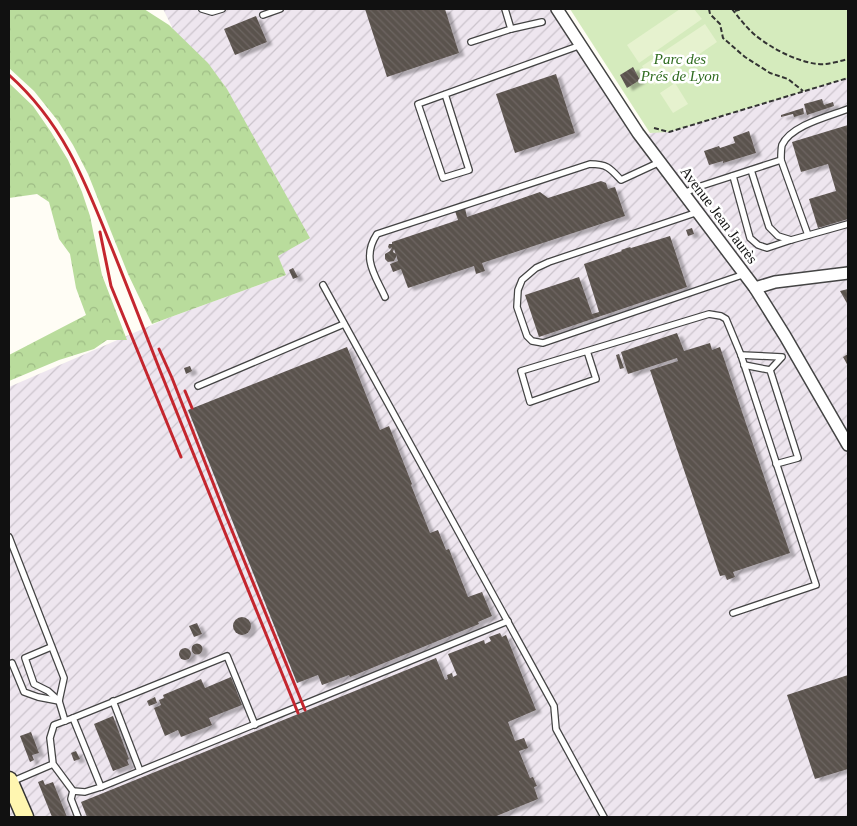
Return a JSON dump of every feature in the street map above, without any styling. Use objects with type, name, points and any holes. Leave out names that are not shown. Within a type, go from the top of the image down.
[{"type":"main road","points":[[9,782],[25,817]]},
{"type":"street","name":"Avenue Jean Jaurès","points":[[557,9],[638,133],[755,288],[848,446]]},
{"type":"street","points":[[755,288],[775,282],[848,273]]},
{"type":"lane","points":[[202,9],[212,12],[222,9]]},
{"type":"lane","points":[[263,16],[280,9]]},
{"type":"lane","points":[[505,9],[511,29]]},
{"type":"lane","points":[[471,42],[511,29],[542,22]]},
{"type":"lane","points":[[445,94],[469,170],[443,178],[418,104],[445,94],[581,45]]},
{"type":"lane","points":[[808,235],[780,160],[782,145],[790,134],[810,123],[848,109]]},
{"type":"lane","points":[[684,193],[780,160]]},
{"type":"lane","points":[[385,298],[370,263],[369,250],[377,234],[590,164],[601,164],[610,168],[622,180],[660,162]]},
{"type":"lane","points":[[751,170],[770,227],[778,236],[791,240]]},
{"type":"lane","points":[[733,176],[750,238],[758,245],[767,248],[848,224]]},
{"type":"lane","points":[[698,212],[536,268],[522,280],[518,290],[517,307],[527,336],[532,342],[543,343],[745,274]]},
{"type":"lane","points":[[323,285],[554,706],[556,729],[604,817]]},
{"type":"lane","points":[[587,351],[596,379],[530,402],[521,371],[709,314],[726,319],[741,355],[816,585],[733,613]]},
{"type":"lane","points":[[198,386],[344,324]]},
{"type":"lane","points":[[770,370],[782,357],[793,350]]},
{"type":"lane","points":[[741,355],[782,357]]},
{"type":"lane","points":[[744,365],[770,370]]},
{"type":"lane","points":[[770,370],[798,458],[776,464]]},
{"type":"lane","points":[[9,537],[64,678],[59,701],[65,721]]},
{"type":"lane","points":[[255,724],[227,656],[54,725],[50,738],[53,764],[73,791],[85,792],[101,787],[508,621]]},
{"type":"lane","points":[[51,648],[25,658],[34,684],[48,691],[59,701]]},
{"type":"lane","points":[[12,663],[24,692],[59,701]]},
{"type":"lane","points":[[113,702],[140,771]]},
{"type":"lane","points":[[73,718],[101,787]]},
{"type":"lane","points":[[9,782],[53,764]]},
{"type":"lane","points":[[73,791],[71,799],[78,817]]},
{"type":"path","points":[[710,9],[710,14],[720,24],[723,38],[745,57],[770,73],[788,79],[803,91]]},
{"type":"path","points":[[742,9],[734,10],[740,20],[756,35],[789,56],[809,63],[824,64],[848,59]]},
{"type":"path","points":[[654,128],[669,132],[848,78]]},
{"type":"shaded area","points":[[163,9],[552,9],[642,136],[848,75],[848,817],[9,817],[9,387],[168,318],[286,275]]},
{"type":"green space","points":[[9,9],[144,9],[169,25],[208,63],[227,89],[310,238],[278,256],[286,275],[152,324],[128,274],[88,174],[73,145],[58,121],[34,91],[9,68]]},
{"type":"green space","name":"Parc des Prés de Lyon","points":[[570,9],[848,9],[848,78],[669,132],[650,133]]},
{"type":"green space","points":[[680,9],[694,9],[702,19],[639,63],[627,45]]},
{"type":"green space","points":[[705,24],[717,42],[654,85],[642,66]]},
{"type":"green space","points":[[9,83],[33,106],[68,160],[90,216],[102,275],[127,340],[107,340],[94,349],[59,360],[9,381],[9,355],[86,315],[76,288],[70,254],[59,239],[49,202],[37,194],[9,198]]},
{"type":"green space","points":[[675,83],[688,104],[673,113],[660,93]]},
{"type":"building","points":[[365,9],[445,9],[459,53],[387,77]]},
{"type":"building","points":[[256,16],[267,42],[235,55],[224,29]]},
{"type":"building","points":[[633,67],[640,80],[627,88],[620,75]]},
{"type":"building","points":[[556,74],[575,133],[515,153],[496,94]]},
{"type":"building","points":[[822,99],[824,105],[833,102],[834,106],[807,115],[804,104]]},
{"type":"building","points":[[803,108],[804,114],[794,117],[793,114],[781,117],[781,115]]},
{"type":"building","points":[[848,125],[848,219],[818,228],[809,199],[836,191],[828,164],[801,172],[792,142]]},
{"type":"building","points":[[749,131],[756,153],[723,163],[723,161],[709,165],[704,151],[735,143],[733,137]]},
{"type":"building","points":[[601,181],[606,183],[608,189],[615,187],[625,216],[482,263],[485,271],[476,274],[474,266],[408,288],[401,269],[393,272],[390,264],[398,261],[396,255],[394,261],[388,262],[385,259],[385,254],[390,251],[392,247],[390,249],[388,247],[389,244],[458,220],[455,211],[465,208],[467,217],[540,192],[548,198]]},
{"type":"building","points":[[692,228],[694,234],[688,236],[686,230]]},
{"type":"building","points":[[670,236],[687,287],[539,337],[525,295],[579,277],[592,314],[599,312],[584,264],[630,247]]},
{"type":"building","points":[[293,268],[298,277],[293,279],[289,270]]},
{"type":"building","points":[[848,289],[848,305],[840,291]]},
{"type":"building","points":[[677,333],[684,351],[710,343],[712,350],[720,347],[790,553],[733,572],[735,577],[727,580],[725,575],[720,576],[650,370],[678,361],[677,358],[628,374],[621,352]]},
{"type":"building","points":[[347,347],[380,430],[389,426],[430,533],[438,530],[446,550],[449,549],[468,597],[482,592],[492,616],[478,622],[479,624],[350,677],[349,675],[322,685],[318,675],[297,683],[188,410]]},
{"type":"building","points":[[619,354],[624,368],[620,369],[616,355]]},
{"type":"building","points":[[848,354],[848,366],[843,357]]},
{"type":"building","points":[[190,366],[192,371],[186,374],[184,368]]},
{"type":"building","points":[[242,617],[248,620],[251,626],[248,632],[242,635],[236,632],[233,626],[236,620]]},
{"type":"building","points":[[197,623],[202,634],[194,637],[189,626]]},
{"type":"building","points":[[500,633],[502,637],[506,635],[536,710],[508,722],[515,741],[524,738],[528,748],[519,751],[530,778],[533,777],[537,786],[534,787],[538,799],[494,817],[87,817],[81,802],[436,658],[445,680],[448,679],[447,675],[452,673],[453,677],[457,675],[448,654],[484,640],[485,644],[491,641],[489,637]]},
{"type":"building","points":[[197,643],[203,649],[197,655],[191,649]]},
{"type":"building","points":[[183,648],[187,648],[191,654],[187,660],[183,660],[179,656],[179,652]]},
{"type":"building","points":[[848,675],[848,769],[815,779],[787,695]]},
{"type":"building","points":[[231,677],[242,705],[209,718],[212,725],[181,737],[178,730],[165,736],[154,708],[161,705],[159,700],[164,698],[163,695],[201,679],[205,688]]},
{"type":"building","points":[[155,697],[157,703],[149,706],[147,701]]},
{"type":"building","points":[[113,716],[129,759],[127,760],[129,765],[113,771],[94,724]]},
{"type":"building","points":[[31,732],[39,753],[32,755],[34,760],[30,762],[20,736]]},
{"type":"building","points":[[76,751],[80,759],[74,761],[71,753]]},
{"type":"building","points":[[43,780],[45,785],[53,782],[67,817],[52,817],[38,782]]},
{"type":"railway","points":[[9,75],[28,93],[44,113],[58,133],[82,176],[298,713]]},
{"type":"railway","points":[[100,232],[111,286],[181,457]]},
{"type":"railway","points":[[159,349],[305,710]]},
{"type":"railway","points":[[185,391],[192,408]]}]
